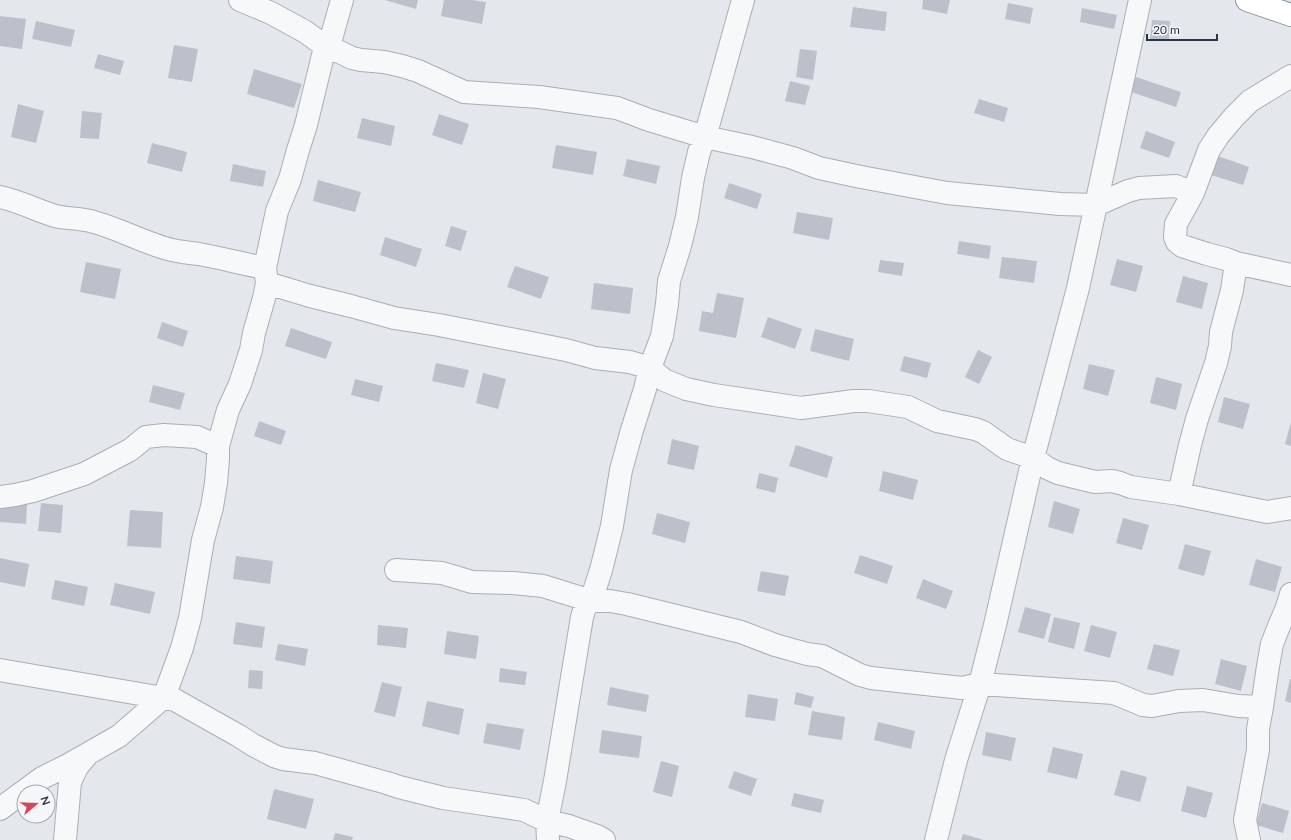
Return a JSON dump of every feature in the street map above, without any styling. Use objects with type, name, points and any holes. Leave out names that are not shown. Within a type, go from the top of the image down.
[{"type":"highway","points":[[1248,0],[1291,15]]},
{"type":"street","points":[[240,0],[271,13],[304,31],[321,43],[352,58],[402,66],[418,71],[464,92],[539,97],[604,106],[630,112],[649,120],[705,137],[793,158],[819,168],[914,188],[963,195],[1060,204],[1096,205],[1128,190],[1139,188],[1176,186],[1193,193]]},
{"type":"street","points":[[0,809],[42,778],[119,736],[164,697],[182,648],[190,618],[203,540],[212,507],[216,483],[218,446],[228,410],[246,367],[264,298],[266,275],[277,211],[290,179],[306,125],[323,55],[329,46],[342,0]]},
{"type":"street","points":[[547,830],[582,617],[585,607],[591,601],[601,570],[612,526],[621,470],[650,368],[662,336],[669,281],[687,217],[699,152],[705,137],[743,0]]},
{"type":"street","points":[[936,840],[956,760],[980,684],[1033,458],[1078,288],[1140,0]]},
{"type":"street","points":[[1291,76],[1250,101],[1218,136],[1209,150],[1193,193],[1176,224],[1175,237],[1177,242],[1182,246],[1236,263],[1291,275]]},
{"type":"street","points":[[0,197],[30,206],[55,216],[88,220],[105,224],[125,234],[171,250],[201,254],[240,264],[266,275],[394,318],[439,325],[595,358],[630,362],[650,368],[664,380],[686,389],[801,408],[854,402],[868,402],[908,407],[937,421],[983,432],[1007,449],[1033,458],[1058,474],[1095,482],[1112,481],[1131,487],[1179,494],[1267,512],[1291,508]]},
{"type":"street","points":[[1179,494],[1197,419],[1220,346],[1221,332],[1232,290],[1236,263]]},
{"type":"street","points":[[0,497],[15,496],[84,474],[130,450],[146,437],[164,435],[197,437],[218,446]]},
{"type":"street","points":[[396,570],[442,573],[472,582],[514,583],[544,586],[591,601],[610,601],[741,632],[807,654],[822,656],[860,675],[871,678],[962,688],[980,684],[1114,693],[1143,705],[1152,706],[1179,701],[1203,700],[1238,706],[1262,707]]},
{"type":"street","points":[[1249,840],[1245,820],[1258,750],[1258,729],[1268,666],[1272,644],[1291,594]]},
{"type":"street","points":[[0,670],[175,700],[259,748],[283,759],[315,763],[387,783],[399,788],[416,790],[443,798],[524,810],[547,830]]},
{"type":"street","points":[[65,840],[70,782],[77,767],[87,754]]},
{"type":"street","points":[[547,830],[569,826],[604,840]]},
{"type":"building","points":[[385,0],[418,0],[416,9]]},
{"type":"building","points":[[444,0],[472,0],[486,2],[482,24],[441,16]]},
{"type":"building","points":[[923,0],[950,0],[947,14],[922,9]]},
{"type":"building","points":[[1008,3],[1033,8],[1030,24],[1005,19]]},
{"type":"building","points":[[853,7],[887,12],[885,31],[850,27]]},
{"type":"building","points":[[1082,8],[1117,15],[1114,29],[1080,22]]},
{"type":"building","points":[[0,16],[26,19],[22,49],[0,46]]},
{"type":"building","points":[[1152,20],[1170,21],[1169,41],[1150,40]]},
{"type":"building","points":[[36,21],[75,30],[71,47],[32,39]]},
{"type":"building","points":[[174,45],[198,49],[192,82],[168,78]]},
{"type":"building","points":[[800,49],[817,51],[813,80],[796,77]]},
{"type":"building","points":[[98,54],[124,61],[120,75],[94,68]]},
{"type":"building","points":[[254,69],[302,84],[294,108],[247,94]]},
{"type":"building","points":[[1136,77],[1181,92],[1176,107],[1131,92]]},
{"type":"building","points":[[790,81],[810,86],[805,105],[785,101]]},
{"type":"building","points":[[979,99],[1008,108],[1004,122],[974,113]]},
{"type":"building","points":[[18,104],[44,111],[36,143],[11,137]]},
{"type":"building","points":[[82,111],[102,113],[99,139],[80,138]]},
{"type":"building","points":[[439,114],[469,124],[462,145],[432,135]]},
{"type":"building","points":[[362,118],[395,126],[391,146],[357,138]]},
{"type":"building","points":[[1146,131],[1175,142],[1169,158],[1140,148]]},
{"type":"building","points":[[152,143],[187,152],[182,172],[147,163]]},
{"type":"building","points":[[556,145],[597,152],[593,175],[552,168]]},
{"type":"building","points":[[1218,156],[1249,167],[1243,185],[1211,175]]},
{"type":"building","points":[[627,159],[660,166],[656,184],[623,176]]},
{"type":"building","points":[[233,164],[266,171],[263,187],[230,181]]},
{"type":"building","points":[[318,180],[361,192],[355,212],[313,201]]},
{"type":"building","points":[[729,183],[762,194],[757,209],[724,198]]},
{"type":"building","points":[[797,212],[833,218],[829,240],[793,233]]},
{"type":"building","points":[[451,226],[467,231],[461,251],[445,246]]},
{"type":"building","points":[[385,237],[422,249],[416,267],[380,255]]},
{"type":"building","points":[[959,241],[991,246],[989,259],[957,254]]},
{"type":"building","points":[[1002,257],[1037,261],[1034,283],[999,278]]},
{"type":"building","points":[[1117,259],[1143,266],[1136,292],[1110,285]]},
{"type":"building","points":[[880,260],[904,263],[902,276],[878,272]]},
{"type":"building","points":[[86,262],[121,269],[115,299],[80,292]]},
{"type":"building","points":[[515,266],[549,277],[541,299],[507,287]]},
{"type":"building","points":[[1183,276],[1208,283],[1202,309],[1176,302]]},
{"type":"building","points":[[594,283],[633,288],[630,314],[591,309]]},
{"type":"building","points":[[717,293],[744,298],[736,338],[699,331],[702,311],[713,313]]},
{"type":"building","points":[[768,317],[802,329],[795,349],[761,337]]},
{"type":"building","points":[[162,322],[188,331],[183,347],[157,338]]},
{"type":"building","points":[[291,328],[332,342],[326,359],[285,346]]},
{"type":"building","points":[[815,329],[854,339],[849,361],[810,351]]},
{"type":"building","points":[[978,350],[992,357],[979,384],[965,377]]},
{"type":"building","points":[[904,356],[931,363],[927,378],[900,371]]},
{"type":"building","points":[[436,363],[469,370],[464,388],[432,381]]},
{"type":"building","points":[[1089,364],[1115,370],[1108,396],[1083,389]]},
{"type":"building","points":[[483,373],[506,379],[498,409],[476,403]]},
{"type":"building","points":[[1156,377],[1182,384],[1176,410],[1150,403]]},
{"type":"building","points":[[355,379],[383,386],[379,402],[351,395]]},
{"type":"building","points":[[153,385],[185,393],[180,410],[149,402]]},
{"type":"building","points":[[1224,397],[1250,404],[1243,429],[1218,422]]},
{"type":"building","points":[[259,421],[286,431],[281,445],[254,436]]},
{"type":"building","points":[[1291,422],[1291,446],[1285,444]]},
{"type":"building","points":[[672,439],[699,446],[694,470],[667,464]]},
{"type":"building","points":[[796,445],[833,457],[827,478],[789,466]]},
{"type":"building","points":[[883,471],[918,480],[913,500],[879,491]]},
{"type":"building","points":[[759,473],[778,478],[775,493],[756,488]]},
{"type":"building","points":[[1054,501],[1080,509],[1073,534],[1048,527]]},
{"type":"building","points":[[0,502],[27,504],[26,524],[0,522]]},
{"type":"building","points":[[41,503],[63,505],[61,533],[38,531]]},
{"type":"building","points":[[130,510],[163,512],[161,548],[127,546]]},
{"type":"building","points":[[657,513],[690,522],[685,543],[652,534]]},
{"type":"building","points":[[1123,518],[1149,525],[1142,550],[1116,543]]},
{"type":"building","points":[[1185,544],[1211,551],[1204,576],[1178,569]]},
{"type":"building","points":[[860,555],[893,566],[887,584],[854,573]]},
{"type":"building","points":[[236,556],[273,561],[270,584],[233,579]]},
{"type":"building","points":[[0,558],[29,564],[25,587],[0,582]]},
{"type":"building","points":[[1256,559],[1282,567],[1275,592],[1249,585]]},
{"type":"building","points":[[761,571],[789,576],[785,596],[757,591]]},
{"type":"building","points":[[923,579],[953,591],[946,609],[916,598]]},
{"type":"building","points":[[55,580],[88,587],[84,606],[51,599]]},
{"type":"building","points":[[115,583],[155,592],[150,614],[110,605]]},
{"type":"building","points":[[1025,607],[1051,614],[1044,639],[1018,632]]},
{"type":"building","points":[[1054,617],[1080,623],[1074,649],[1048,642]]},
{"type":"building","points":[[236,622],[265,627],[262,648],[233,644]]},
{"type":"building","points":[[378,625],[408,628],[406,648],[377,645]]},
{"type":"building","points":[[1091,625],[1117,632],[1110,658],[1084,651]]},
{"type":"building","points":[[447,631],[479,636],[476,659],[444,654]]},
{"type":"building","points":[[278,644],[308,649],[305,666],[275,660]]},
{"type":"building","points":[[1154,644],[1180,650],[1173,676],[1147,669]]},
{"type":"building","points":[[1221,659],[1247,666],[1241,691],[1215,684]]},
{"type":"building","points":[[500,668],[527,672],[525,685],[499,682]]},
{"type":"building","points":[[249,670],[263,671],[262,689],[248,688]]},
{"type":"building","points":[[1291,679],[1291,703],[1285,701]]},
{"type":"building","points":[[382,682],[402,687],[395,717],[374,712]]},
{"type":"building","points":[[610,687],[649,695],[646,712],[607,705]]},
{"type":"building","points":[[796,692],[814,697],[811,708],[794,704]]},
{"type":"building","points":[[748,694],[778,699],[775,721],[745,717]]},
{"type":"building","points":[[427,701],[464,709],[459,735],[422,726]]},
{"type":"building","points":[[812,711],[845,717],[842,740],[808,735]]},
{"type":"building","points":[[878,722],[915,731],[911,749],[874,740]]},
{"type":"building","points":[[487,723],[524,729],[520,750],[483,743]]},
{"type":"building","points":[[602,730],[642,736],[639,758],[599,753]]},
{"type":"building","points":[[986,732],[1016,738],[1011,761],[982,755]]},
{"type":"building","points":[[1053,747],[1083,754],[1077,779],[1047,772]]},
{"type":"building","points":[[661,761],[679,766],[672,797],[653,792]]},
{"type":"building","points":[[1121,770],[1147,777],[1140,802],[1114,795]]},
{"type":"building","points":[[734,771],[757,779],[751,796],[728,788]]},
{"type":"building","points":[[1187,786],[1213,793],[1206,818],[1181,811]]},
{"type":"building","points":[[274,789],[314,799],[306,829],[267,819]]},
{"type":"building","points":[[794,793],[824,800],[821,813],[791,806]]},
{"type":"building","points":[[1262,803],[1289,811],[1283,833],[1256,825]]},
{"type":"building","points":[[335,833],[353,837],[352,840],[333,840]]},
{"type":"building","points":[[963,834],[984,840],[961,840]]}]
